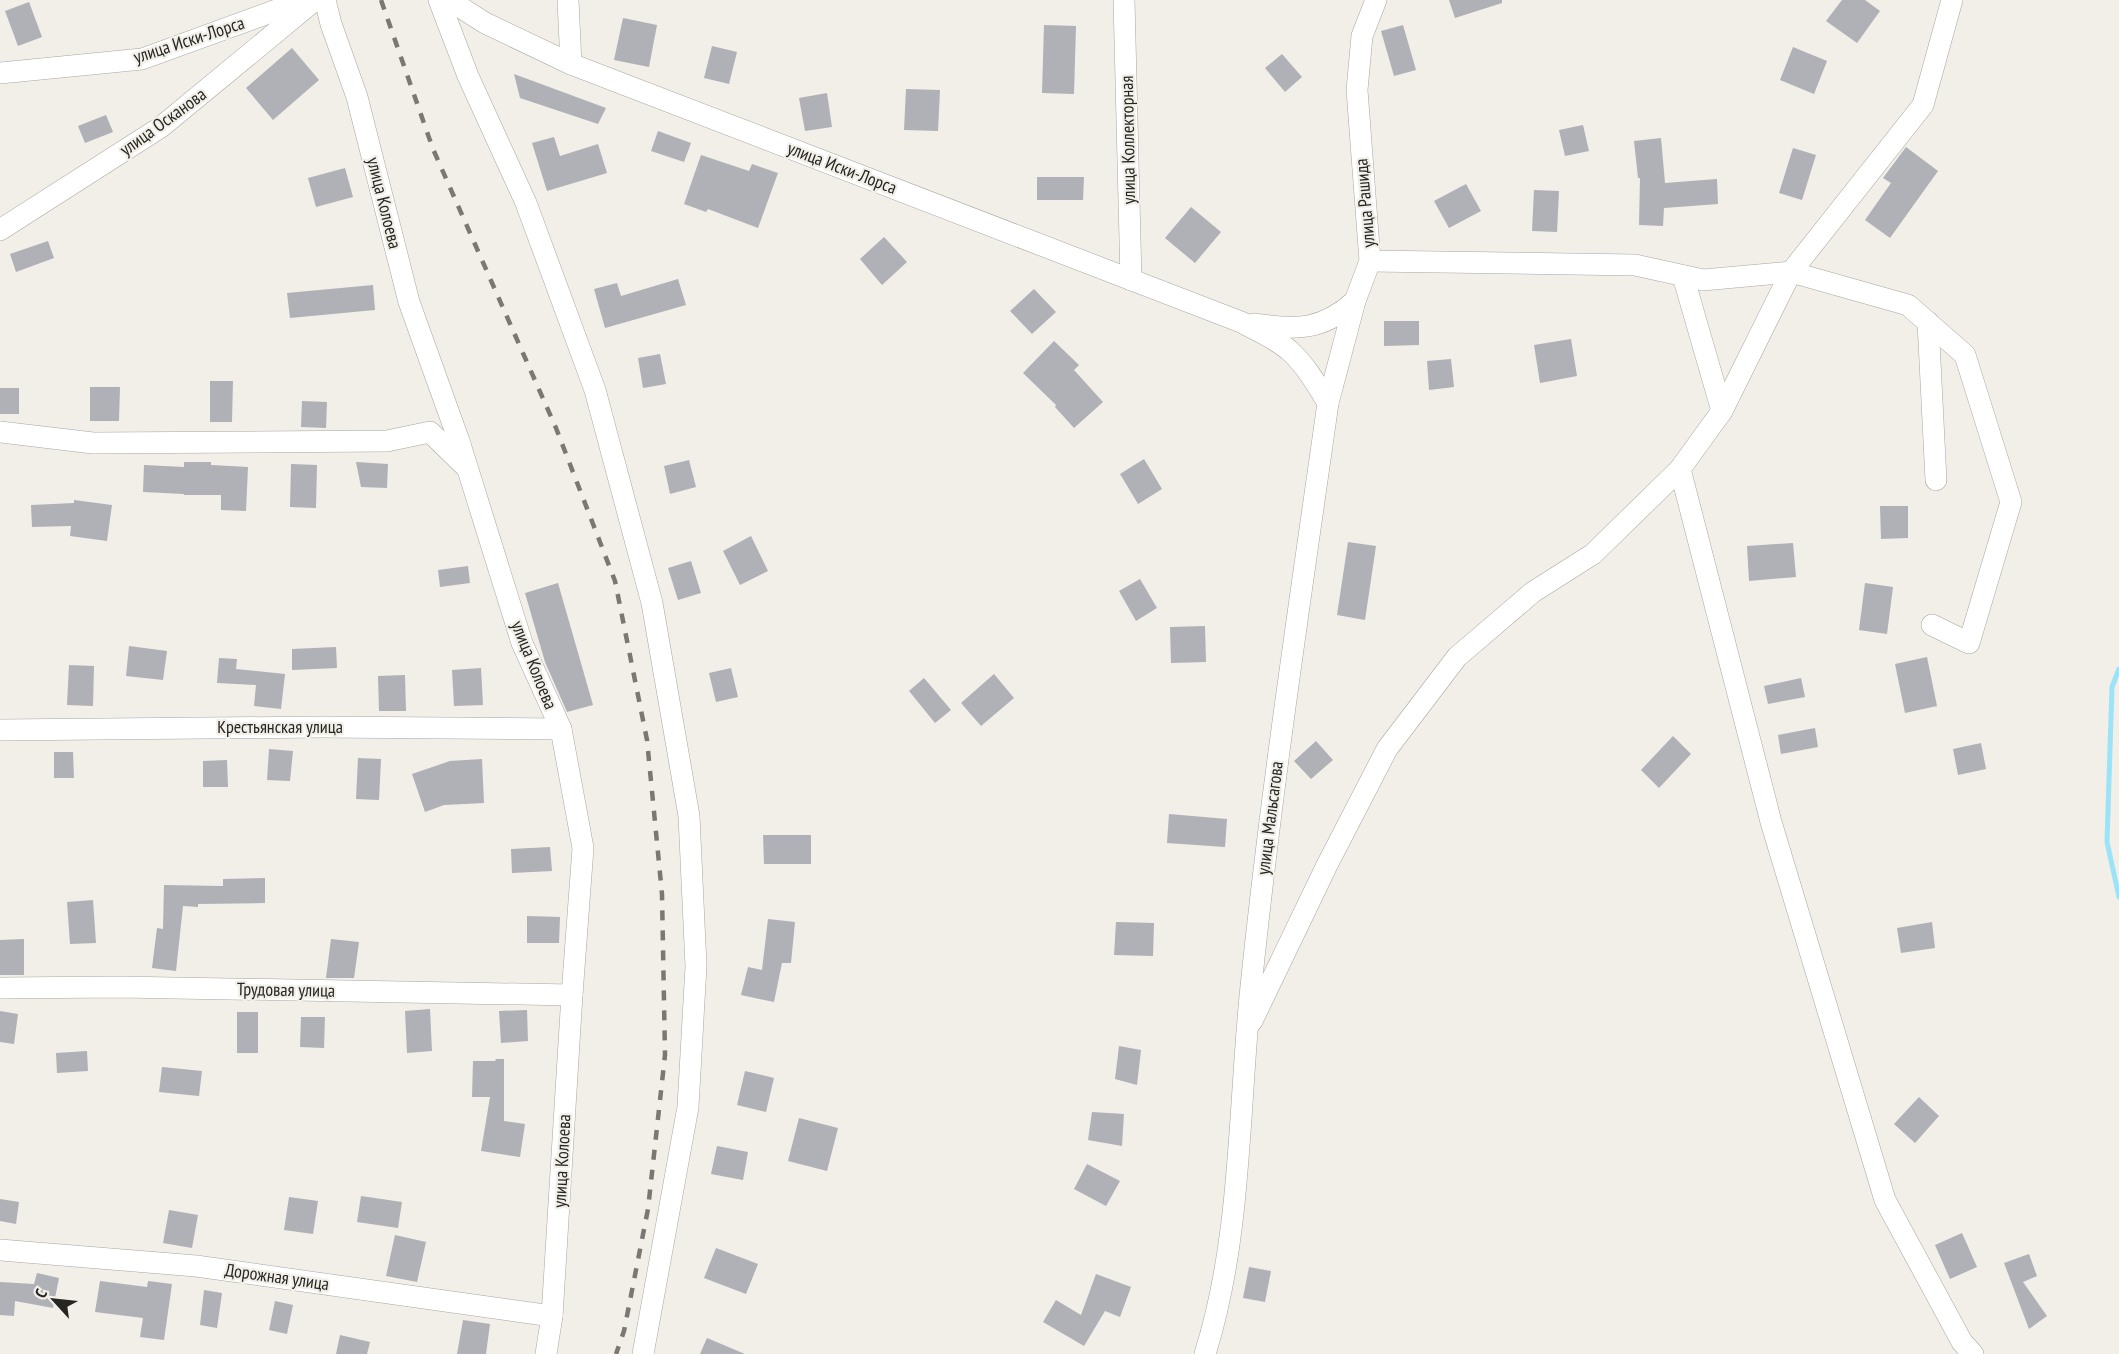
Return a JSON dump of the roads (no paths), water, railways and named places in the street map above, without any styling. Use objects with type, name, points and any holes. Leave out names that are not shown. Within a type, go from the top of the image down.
[{"type":"street","name":"улица Иски-Лорса","points":[[0,74],[142,59],[304,0]]},
{"type":"street","name":"улица Осканова","points":[[0,230],[161,127],[315,0]]},
{"type":"street","name":"улица Колоева","points":[[325,0],[331,24],[357,97],[409,302],[468,469],[522,643],[561,729],[583,848],[552,1316],[546,1354]]},
{"type":"street","points":[[439,0],[526,203],[595,390],[651,603],[689,816],[696,966],[688,1107],[643,1354]]},
{"type":"street","name":"улица Иски-Лорса","points":[[448,0],[484,23],[571,63],[1241,322]]},
{"type":"street","points":[[568,0],[571,63]]},
{"type":"street","name":"улица Коллекторная","points":[[1124,0],[1131,280]]},
{"type":"street","name":"улица Рашида","points":[[1328,403],[1355,301],[1370,261],[1357,90],[1362,36],[1376,0]]},
{"type":"street","points":[[1246,1035],[1327,865],[1387,749],[1457,657],[1533,592],[1593,554],[1680,469],[1722,411],[1791,272],[1923,105],[1952,0]]},
{"type":"street","points":[[458,48],[467,30],[484,23]]},
{"type":"street","points":[[1370,261],[1635,265],[1703,280],[1791,272],[1908,305],[1965,355],[2011,502],[1969,643],[1932,626]]},
{"type":"street","points":[[1683,276],[1722,411]]},
{"type":"street","points":[[1241,322],[1304,328],[1332,319],[1355,301]]},
{"type":"street","points":[[1241,322],[1270,337],[1290,351],[1309,373],[1328,403]]},
{"type":"street","points":[[1928,322],[1936,480]]},
{"type":"street","name":"улица Мальсагова","points":[[1205,1354],[1225,1275],[1234,1201],[1246,1035],[1266,844],[1328,403]]},
{"type":"street","points":[[0,432],[93,443],[387,441],[430,432],[468,469]]},
{"type":"street","points":[[1680,469],[1771,822],[1884,1200],[1967,1350]]},
{"type":"street","name":"Крестьянская улица","points":[[0,730],[309,727],[561,729]]},
{"type":"street","name":"Трудовая улица","points":[[0,987],[572,995]]},
{"type":"street","name":"Дорожная улица","points":[[0,1250],[196,1266],[552,1316]]},
{"type":"waterway","points":[[2119,669],[2112,687],[2107,842],[2119,897]]},
{"type":"railway","points":[[381,0],[433,149],[556,428],[615,581],[647,740],[662,894],[665,1055],[648,1209],[624,1331],[616,1354]]}]
